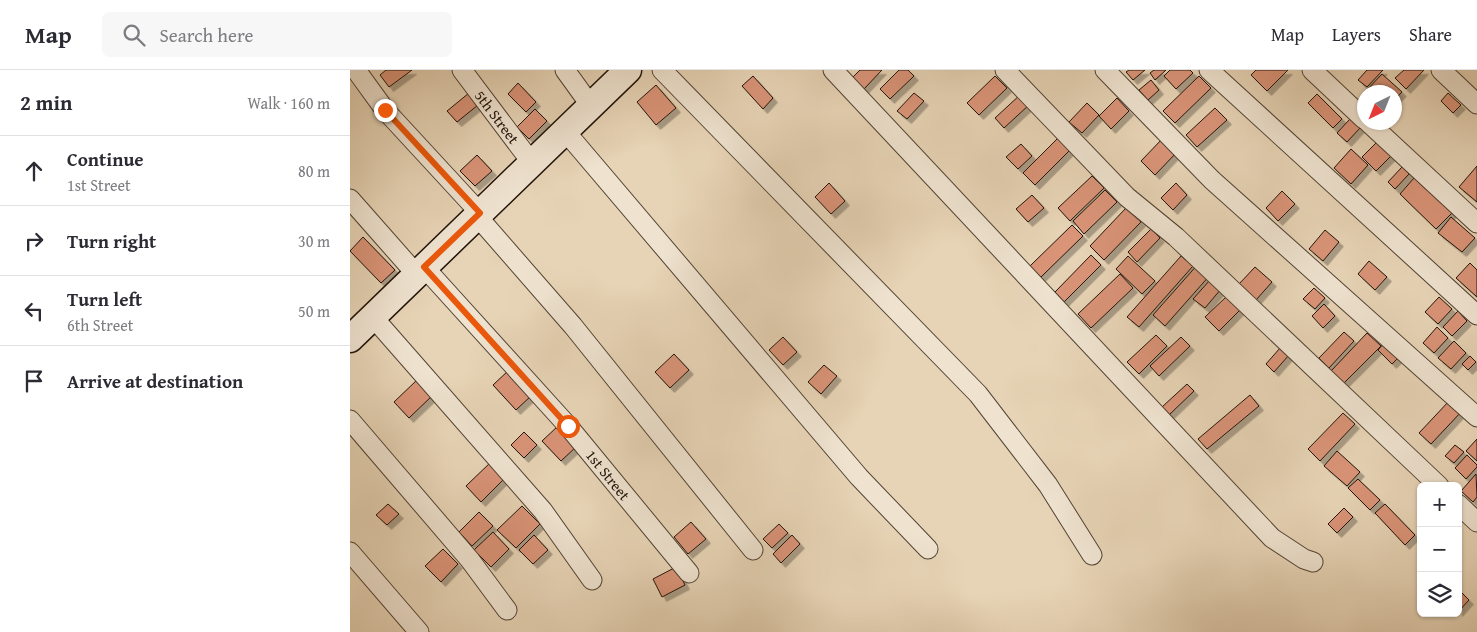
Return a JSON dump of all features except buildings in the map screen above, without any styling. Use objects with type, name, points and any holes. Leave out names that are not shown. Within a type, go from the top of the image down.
[{"type":"street","points":[[356,70],[385,110],[478,215],[579,334],[753,550]]},
{"type":"street","name":"5th Street","points":[[462,70],[532,163]]},
{"type":"street","points":[[564,70],[591,106]]},
{"type":"street","points":[[592,580],[543,511],[358,324],[420,271],[628,70]]},
{"type":"street","points":[[662,70],[978,394],[1048,485],[1092,555]]},
{"type":"street","points":[[833,70],[1272,538],[1304,559],[1313,562]]},
{"type":"street","points":[[1004,70],[1127,197],[1176,237],[1435,482]]},
{"type":"street","points":[[1105,70],[1212,180],[1477,417]]},
{"type":"street","points":[[1208,70],[1477,315]]},
{"type":"street","points":[[1312,70],[1357,112]]},
{"type":"street","points":[[1441,70],[1477,104]]},
{"type":"street","points":[[1377,130],[1477,223]]},
{"type":"street","points":[[565,131],[859,477],[928,549]]},
{"type":"street","name":"1st Street","points":[[350,199],[568,426],[689,573]]},
{"type":"street","points":[[350,420],[470,560],[507,610]]},
{"type":"street","points":[[1462,508],[1477,522]]},
{"type":"street","points":[[350,552],[419,632]]},
{"type":"route","points":[[385,110],[480,213],[424,267],[568,426]]}]
